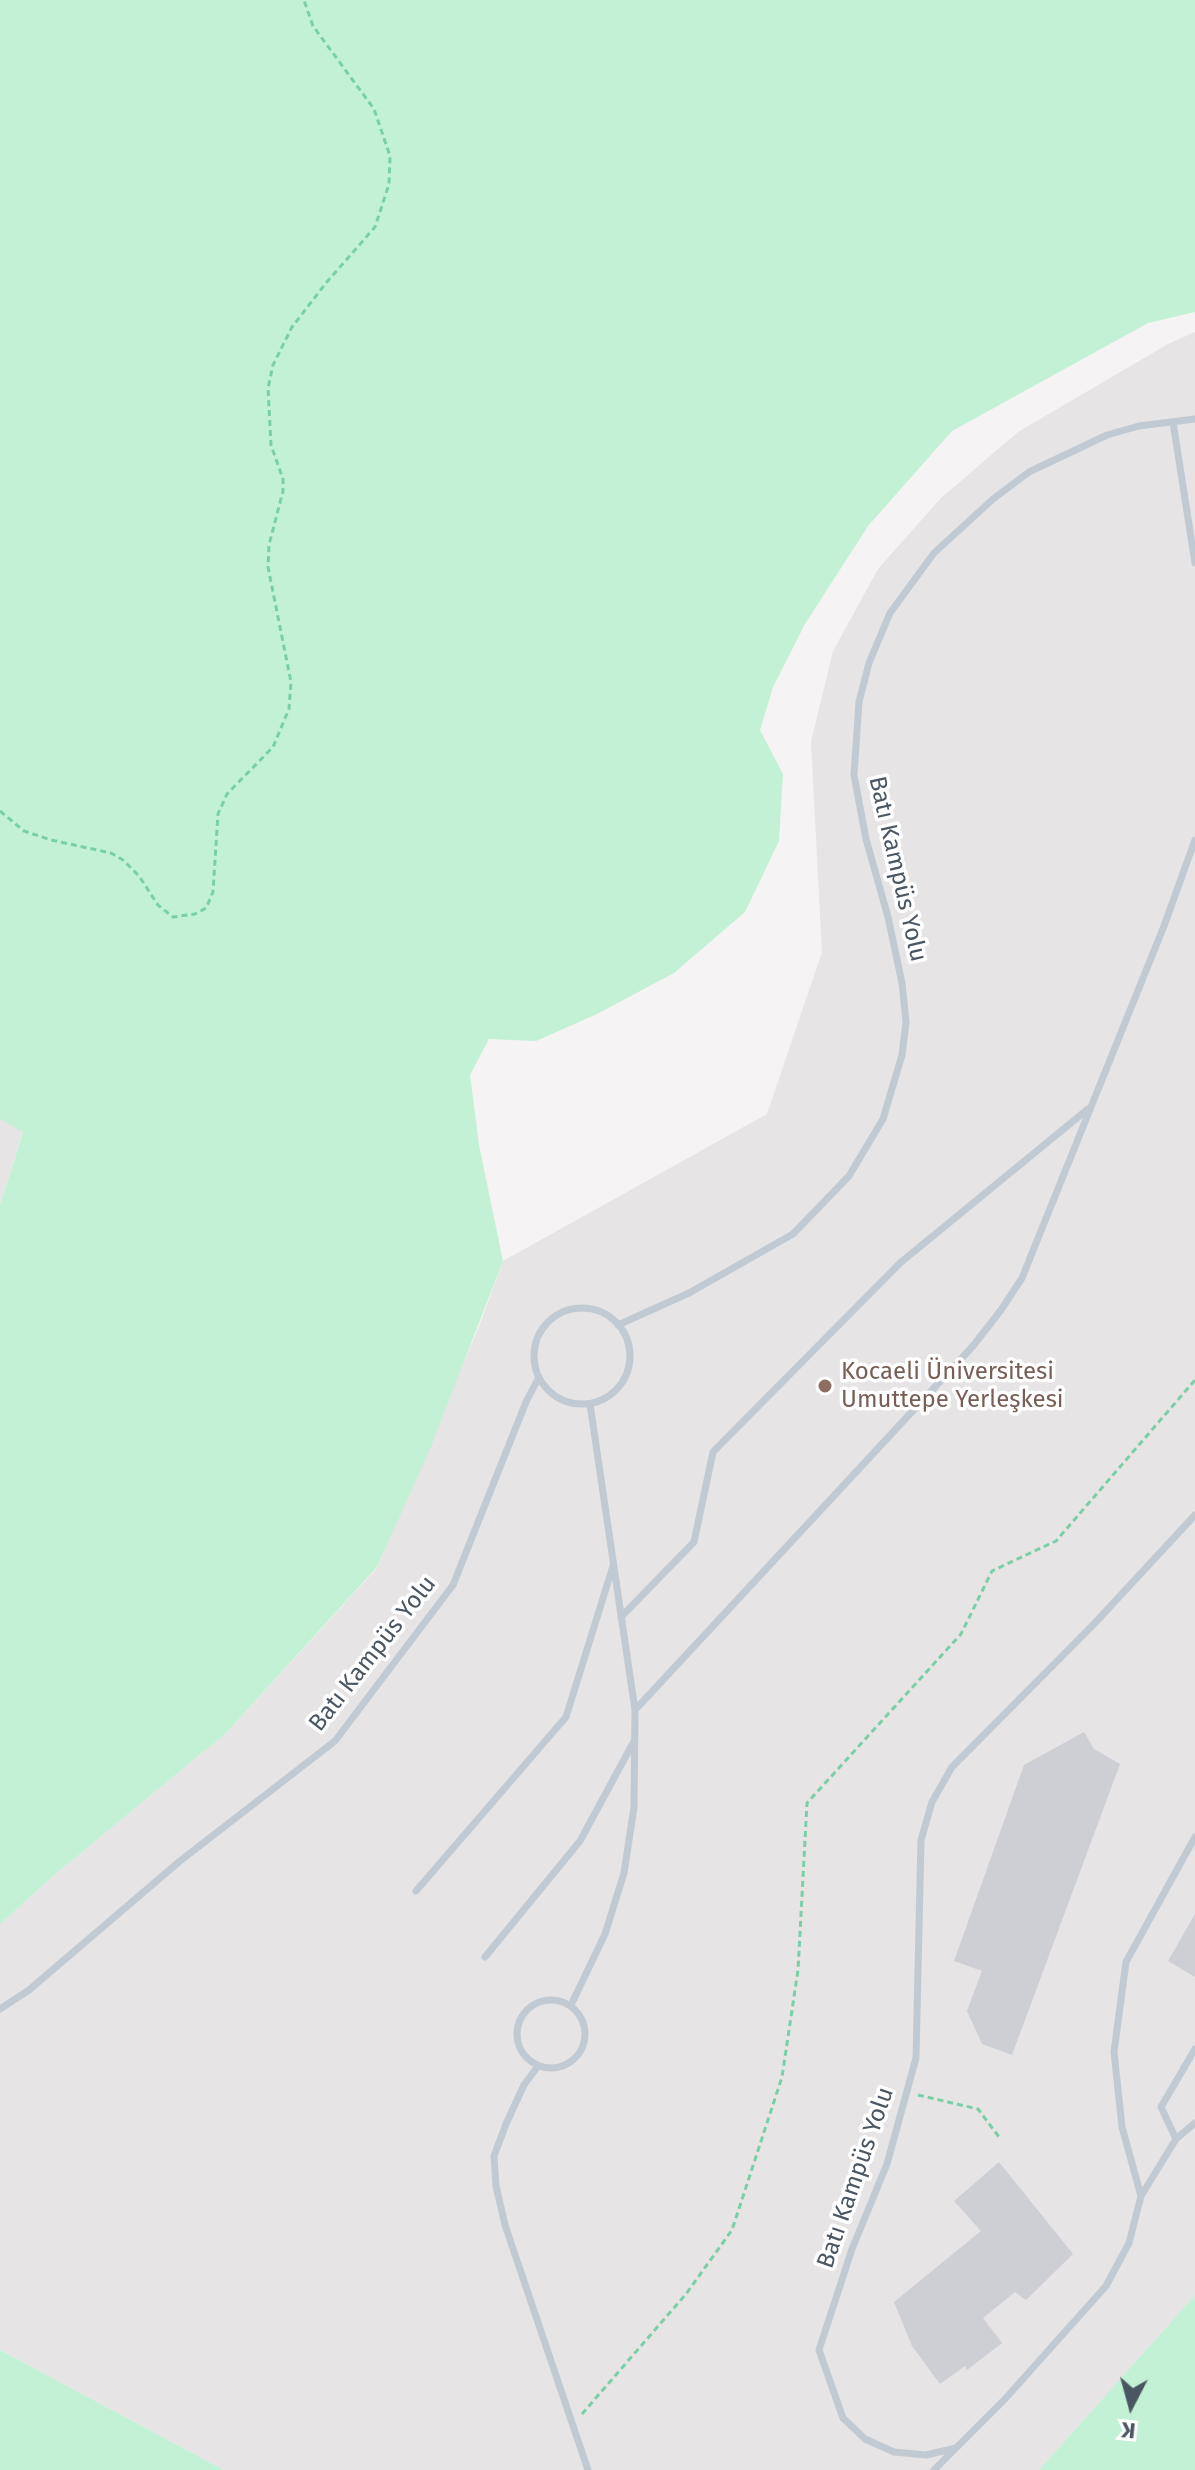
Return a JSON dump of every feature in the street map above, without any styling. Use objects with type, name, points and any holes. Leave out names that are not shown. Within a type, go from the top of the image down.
[{"type":"lane","name":"Batı Kampüs Yolu","points":[[0,2009],[29,1990],[180,1861],[335,1741],[453,1585],[526,1402],[539,1377],[534,1361],[536,1345],[542,1330],[553,1318],[568,1310],[584,1308],[600,1312],[618,1325],[689,1293],[793,1234],[849,1176],[883,1119],[902,1055],[906,1022],[902,983],[888,917],[866,839],[854,775],[859,702],[869,663],[890,613],[934,553],[993,499],[1029,472],[1107,435],[1139,426],[1195,419]]},
{"type":"lane","points":[[1173,422],[1195,563]]},
{"type":"lane","points":[[635,1710],[973,1346],[1022,1278],[1164,926],[1195,840]]},
{"type":"lane","points":[[621,1617],[694,1542],[713,1452],[900,1263],[1090,1107]]},
{"type":"lane","points":[[539,1377],[560,1399],[575,1404],[590,1404],[605,1399],[617,1390],[626,1377],[630,1362],[630,1347],[618,1325]]},
{"type":"lane","points":[[571,2005],[605,1934],[624,1873],[634,1807],[635,1710],[590,1404]]},
{"type":"lane","name":"Batı Kampüs Yolu","points":[[956,2448],[926,2455],[894,2452],[865,2439],[843,2418],[819,2350],[852,2249],[887,2164],[916,2058],[921,1840],[932,1802],[952,1767],[1084,1635],[1195,1515]]},
{"type":"lane","points":[[416,1891],[566,1717],[614,1564]]},
{"type":"lane","points":[[485,1957],[580,1841],[635,1742]]},
{"type":"lane","points":[[1141,2196],[1122,2127],[1114,2052],[1126,1962],[1195,1837]]},
{"type":"lane","points":[[548,1999],[571,2005],[584,2023],[584,2045],[570,2062],[560,2067],[538,2066],[521,2050],[517,2040],[520,2017],[527,2008],[548,1999]]},
{"type":"lane","points":[[1176,2139],[1161,2107],[1195,2049]]},
{"type":"lane","points":[[538,2066],[524,2085],[494,2156],[496,2186],[505,2225],[588,2470]]},
{"type":"lane","points":[[934,2470],[1005,2399],[1106,2286],[1129,2243],[1141,2196],[1176,2139],[1195,2123]]},
{"type":"path","points":[[0,811],[24,831],[111,853],[139,876],[158,905],[173,917],[195,914],[206,908],[213,892],[218,814],[227,794],[273,747],[289,709],[291,682],[268,567],[269,545],[283,491],[283,479],[271,445],[268,388],[273,365],[292,327],[375,227],[389,184],[390,156],[374,109],[313,26],[304,0]]},
{"type":"path","points":[[573,2425],[686,2294],[732,2230],[782,2077],[798,1970],[807,1803],[961,1634],[992,1571],[1056,1541],[1195,1380]]},
{"type":"path","points":[[907,2092],[978,2109],[999,2137]]},
{"type":"shaded area","name":"Kocaeli Üniversitesi Umuttepe Yerleşkesi","points":[[1195,332],[1195,2295],[1039,2470],[224,2470],[0,2350],[0,1924],[59,1871],[225,1734],[377,1568],[480,1324],[503,1261],[767,1114],[822,952],[811,742],[833,651],[878,569],[941,498],[1018,432],[1168,344]]},
{"type":"shaded area","points":[[0,1119],[23,1131],[0,1205]]},
{"type":"green space","points":[[0,0],[1195,0],[1195,312],[1148,323],[952,431],[868,526],[805,624],[773,687],[760,730],[783,774],[779,841],[745,912],[674,973],[597,1014],[536,1041],[489,1039],[470,1075],[479,1145],[503,1261],[430,1449],[377,1567],[225,1734],[59,1871],[0,1924],[0,1205],[23,1132],[0,1119]]},
{"type":"green space","points":[[1195,2295],[1195,2470],[1039,2470]]},
{"type":"green space","points":[[0,2350],[224,2470],[0,2470]]},
{"type":"building","points":[[1084,1732],[1094,1749],[1120,1764],[1012,2055],[982,2044],[967,2011],[982,1971],[954,1961],[1024,1765]]},
{"type":"building","points":[[1195,1914],[1195,1977],[1168,1961]]},
{"type":"building","points":[[999,2162],[1073,2254],[1026,2300],[1015,2292],[983,2318],[1002,2343],[967,2370],[965,2366],[940,2384],[912,2346],[894,2302],[981,2231],[954,2201]]},
{"type":"place","name":"Kocaeli Üniversitesi Umuttepe Yerleşkesi","points":[[825,1386]]}]
